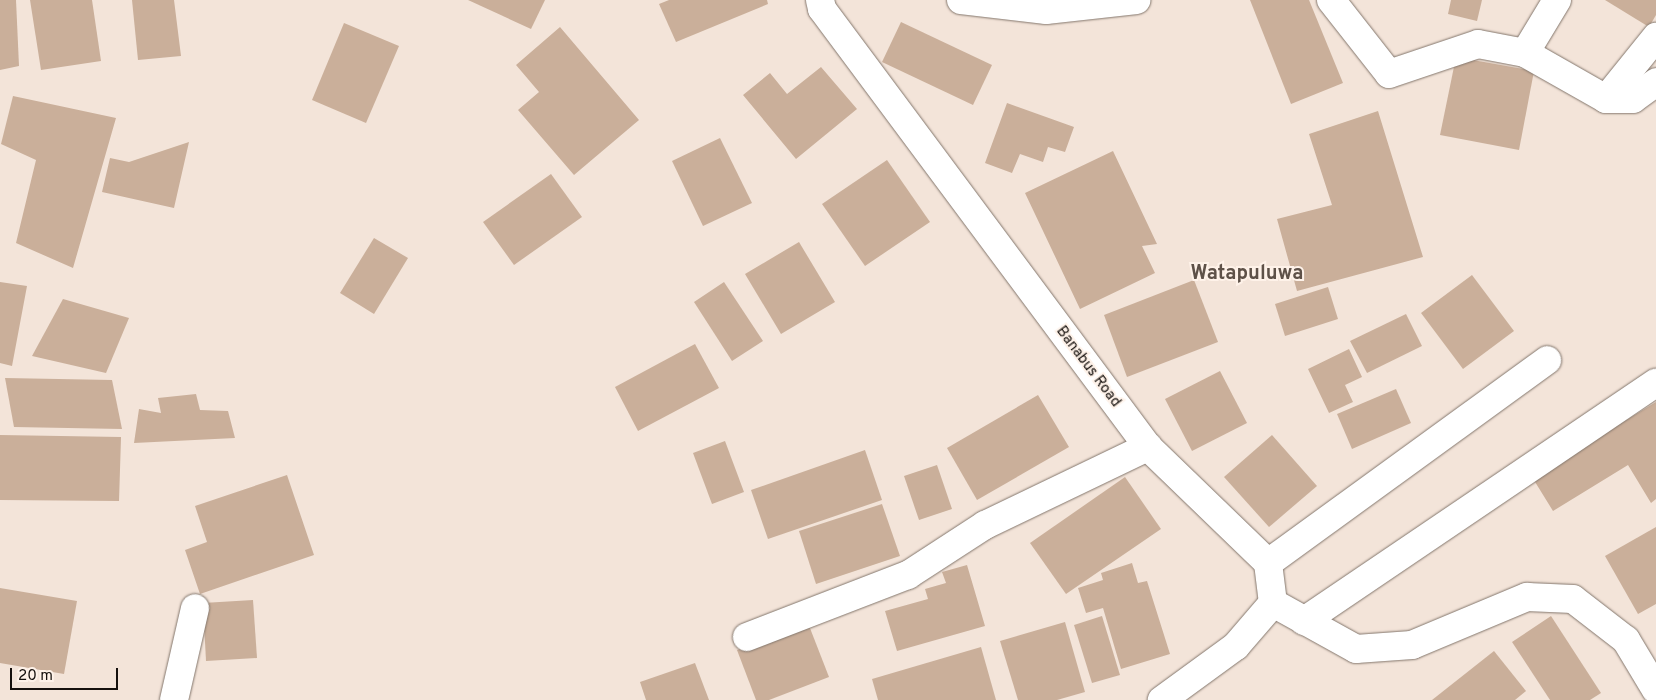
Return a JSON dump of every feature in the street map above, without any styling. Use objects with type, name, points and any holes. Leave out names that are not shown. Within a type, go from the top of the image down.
[{"type":"street","name":"Banabus Road","points":[[820,0],[822,9],[1148,447],[1268,563]]},
{"type":"street","points":[[961,0],[1046,10],[1136,0]]},
{"type":"street","points":[[1331,0],[1389,74],[1478,44],[1525,53],[1606,99],[1633,99],[1656,82]]},
{"type":"street","points":[[1525,53],[1557,0]]},
{"type":"street","points":[[1606,99],[1656,37]]},
{"type":"street","points":[[1162,700],[1236,646],[1273,603],[1268,563],[1547,360]]},
{"type":"street","points":[[1304,621],[1656,383]]},
{"type":"street","points":[[747,637],[908,575],[985,525],[1148,447]]},
{"type":"street","points":[[1273,603],[1356,649],[1412,645],[1527,597],[1573,599],[1626,640],[1656,690]]},
{"type":"street","points":[[174,700],[195,608]]},
{"type":"building","points":[[0,0],[16,0],[19,66],[0,70]]},
{"type":"building","points":[[30,0],[92,0],[101,61],[41,70]]},
{"type":"building","points":[[132,0],[174,0],[181,56],[138,60]]},
{"type":"building","points":[[468,0],[545,0],[531,29]]},
{"type":"building","points":[[669,0],[767,0],[768,4],[676,42],[659,4]]},
{"type":"building","points":[[1250,0],[1309,0],[1343,83],[1291,104]]},
{"type":"building","points":[[1451,0],[1482,0],[1477,21],[1448,14]]},
{"type":"building","points":[[1605,0],[1656,0],[1656,15],[1649,27]]},
{"type":"building","points":[[901,22],[992,65],[973,105],[882,62]]},
{"type":"building","points":[[344,23],[399,46],[366,123],[312,100]]},
{"type":"building","points":[[560,27],[639,120],[574,175],[518,110],[539,92],[516,65]]},
{"type":"building","points":[[1456,57],[1534,71],[1519,150],[1440,135]]},
{"type":"building","points":[[821,67],[857,109],[796,159],[743,95],[770,73],[787,94]]},
{"type":"building","points":[[13,96],[116,118],[73,268],[16,243],[36,160],[1,144]]},
{"type":"building","points":[[1007,103],[1074,127],[1065,152],[1048,147],[1043,162],[1020,154],[1012,173],[985,163]]},
{"type":"building","points":[[1378,111],[1423,257],[1297,291],[1277,219],[1332,205],[1309,134]]},
{"type":"building","points":[[720,138],[752,203],[703,226],[672,161]]},
{"type":"building","points":[[189,142],[174,208],[102,192],[110,158],[129,162]]},
{"type":"building","points":[[1113,151],[1157,244],[1142,246],[1155,273],[1080,309],[1025,193]]},
{"type":"building","points":[[887,160],[930,222],[865,266],[822,204]]},
{"type":"building","points":[[551,174],[582,217],[514,265],[483,222]]},
{"type":"building","points":[[374,238],[408,258],[374,314],[340,293]]},
{"type":"building","points":[[799,242],[835,302],[781,334],[745,274]]},
{"type":"building","points":[[1472,275],[1514,331],[1463,369],[1421,313]]},
{"type":"building","points":[[1194,280],[1218,342],[1127,377],[1104,315]]},
{"type":"building","points":[[0,282],[27,286],[12,366],[0,363]]},
{"type":"building","points":[[724,282],[763,341],[732,361],[694,302]]},
{"type":"building","points":[[1328,287],[1338,319],[1285,336],[1275,304]]},
{"type":"building","points":[[63,299],[129,318],[106,373],[32,356]]},
{"type":"building","points":[[1406,314],[1422,346],[1367,373],[1350,341]]},
{"type":"building","points":[[695,344],[719,388],[638,431],[615,387]]},
{"type":"building","points":[[1349,349],[1362,377],[1345,385],[1353,402],[1329,413],[1308,369]]},
{"type":"building","points":[[1220,371],[1247,423],[1192,451],[1165,399]]},
{"type":"building","points":[[5,378],[112,380],[122,429],[14,427]]},
{"type":"building","points":[[1396,389],[1411,423],[1352,449],[1337,414]]},
{"type":"building","points":[[196,394],[200,410],[228,411],[235,438],[134,443],[139,409],[161,413],[158,398]]},
{"type":"building","points":[[1038,395],[1069,447],[977,500],[947,448]]},
{"type":"building","points":[[1656,402],[1656,499],[1651,503],[1628,465],[1553,511],[1532,477]]},
{"type":"building","points":[[0,435],[121,437],[119,501],[0,500]]},
{"type":"building","points":[[1272,435],[1317,486],[1269,527],[1224,477]]},
{"type":"building","points":[[725,441],[744,492],[712,504],[693,453]]},
{"type":"building","points":[[865,450],[882,500],[768,539],[751,490]]},
{"type":"building","points":[[937,465],[952,509],[919,520],[904,476]]},
{"type":"building","points":[[287,475],[314,555],[200,594],[185,550],[207,542],[195,506]]},
{"type":"building","points":[[1125,477],[1161,529],[1066,594],[1030,543]]},
{"type":"building","points":[[882,504],[900,556],[816,584],[799,531]]},
{"type":"building","points":[[1656,527],[1656,604],[1638,614],[1605,556]]},
{"type":"building","points":[[1132,563],[1138,583],[1147,581],[1170,654],[1121,669],[1103,608],[1086,613],[1078,588],[1103,580],[1101,573]]},
{"type":"building","points":[[967,565],[985,626],[897,651],[885,611],[928,599],[925,589],[946,583],[942,572]]},
{"type":"building","points":[[0,588],[77,601],[64,674],[0,663]]},
{"type":"building","points":[[253,600],[257,658],[206,661],[203,603]]},
{"type":"building","points":[[1102,616],[1120,675],[1092,683],[1074,625]]},
{"type":"building","points":[[1551,616],[1601,693],[1590,700],[1550,700],[1512,642]]},
{"type":"building","points":[[1065,622],[1085,692],[1057,700],[1018,700],[1000,641]]},
{"type":"building","points":[[808,623],[829,677],[769,700],[756,700],[737,650]]},
{"type":"building","points":[[981,647],[996,700],[878,700],[872,679]]},
{"type":"building","points":[[1494,651],[1526,691],[1515,700],[1432,700]]},
{"type":"building","points":[[695,663],[709,700],[646,700],[640,682]]},
{"type":"district","name":"Watapuluwa","points":[[1247,274]]}]
